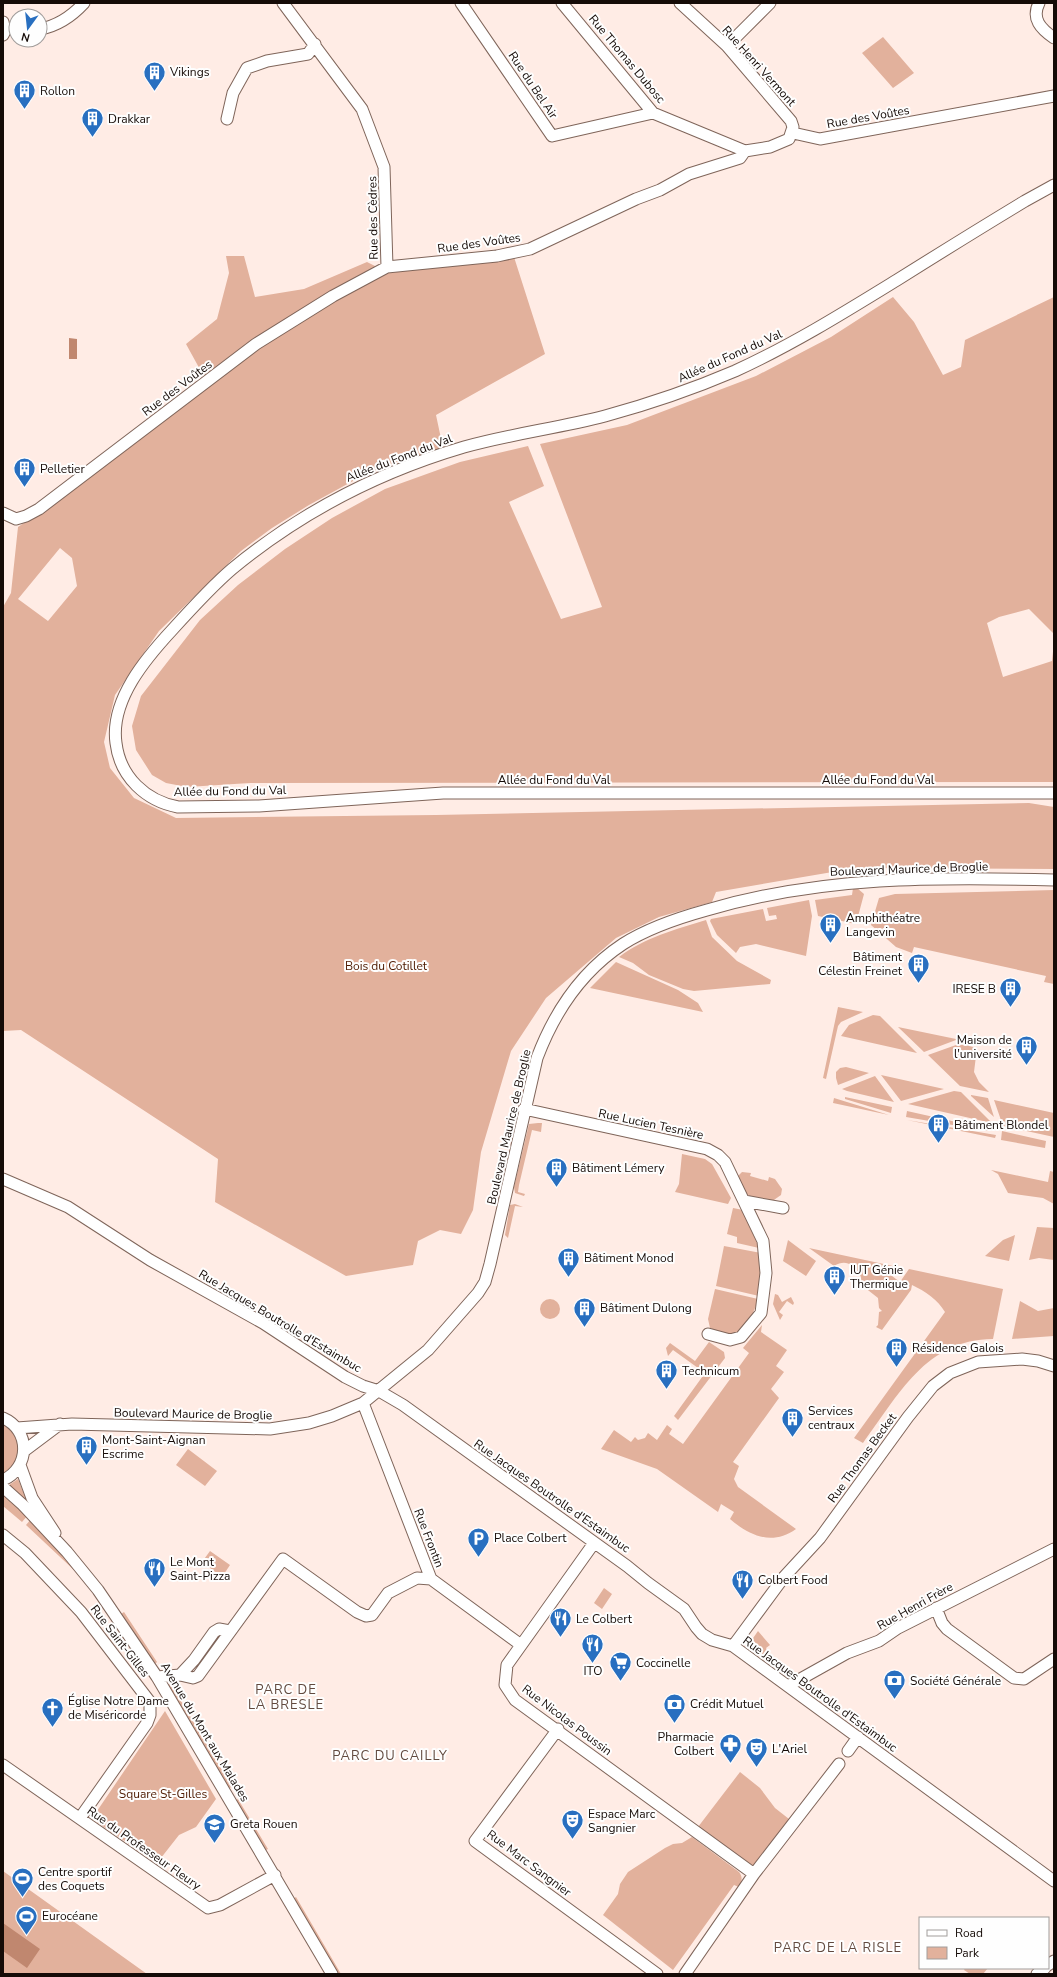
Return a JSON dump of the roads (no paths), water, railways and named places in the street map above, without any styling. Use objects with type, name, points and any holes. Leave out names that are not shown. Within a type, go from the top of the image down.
[{"type":"street","points":[[48,28],[52,27],[76,12],[84,3]]},
{"type":"street","name":"Rue des Cèdres","points":[[283,3],[362,108],[384,167],[387,267]]},
{"type":"street","name":"Rue du Bel Air","points":[[461,3],[552,136],[652,113]]},
{"type":"street","name":"Rue Thomas Dubosc","points":[[562,3],[652,113],[745,151]]},
{"type":"street","name":"Rue Henri Vermont","points":[[680,3],[727,46],[791,120],[792,133]]},
{"type":"street","points":[[727,46],[770,3]]},
{"type":"street","points":[[1039,3],[1035,14],[1036,21],[1041,28],[1054,38]]},
{"type":"street","points":[[227,118],[233,93],[247,68],[267,61],[308,54],[315,44]]},
{"type":"street","name":"Rue des Voûtes","points":[[3,513],[16,519],[26,516],[39,509],[256,344],[333,296],[387,267],[497,256],[530,249],[689,174],[740,158],[745,151],[782,143],[789,139],[792,133],[820,139],[1054,96]]},
{"type":"street","name":"Allée du Fond du Val","points":[[1054,185],[1025,201],[841,315],[782,348],[735,371],[693,388],[606,416],[467,446],[423,460],[359,486],[316,509],[274,537],[231,570],[200,600],[160,643],[126,692],[117,714],[115,734],[117,751],[124,768],[138,788],[152,798],[167,805],[178,807],[259,806],[443,793],[1054,793]]},
{"type":"street","name":"Boulevard Maurice de Broglie","points":[[17,1428],[60,1424],[270,1429],[309,1423],[363,1404],[428,1350],[478,1293],[485,1282],[537,1058],[556,1015],[579,984],[604,959],[622,945],[639,935],[678,919],[731,903],[812,887],[848,882],[911,879],[1054,880]]},
{"type":"street","name":"Rue Lucien Tesnière","points":[[524,1110],[707,1149],[718,1155],[725,1162],[763,1241],[766,1273],[763,1308],[757,1318],[741,1337],[736,1340],[730,1340],[708,1334]]},
{"type":"street","name":"Rue Jacques Boutrolle d'Estaimbuc","points":[[3,1179],[68,1208],[150,1260],[263,1323],[345,1377],[363,1386],[379,1391],[403,1405],[683,1608],[702,1634],[712,1640],[733,1646],[1054,1881]]},
{"type":"street","points":[[744,1201],[783,1208]]},
{"type":"street","name":"Rue Thomas Becket","points":[[733,1646],[784,1577],[820,1538],[908,1416],[933,1386],[950,1373],[978,1362],[1022,1359],[1038,1361],[1054,1366]]},
{"type":"street","name":"Rue Frontin","points":[[363,1404],[431,1579],[521,1645]]},
{"type":"street","points":[[3,1418],[17,1428],[23,1439],[24,1451],[20,1465],[13,1474],[3,1480]]},
{"type":"street","points":[[24,1451],[60,1424]]},
{"type":"street","name":"Avenue du Mont aux Malades","points":[[20,1465],[32,1498],[67,1552]]},
{"type":"street","name":"Avenue du Mont aux Malades","points":[[3,1487],[23,1505],[67,1552],[98,1590],[157,1677],[332,1974]]},
{"type":"street","name":"Rue Saint-Gilles","points":[[3,1535],[25,1553],[81,1612],[150,1702],[150,1716],[147,1723],[80,1818]]},
{"type":"street","name":"Rue Nicolas Poussin","points":[[594,1543],[507,1665],[505,1685],[515,1700],[558,1729],[754,1874]]},
{"type":"street","name":"Rue Henri Frère","points":[[788,1686],[819,1668],[847,1654],[879,1641],[898,1628],[936,1608],[1054,1549]]},
{"type":"street","points":[[157,1677],[180,1675],[194,1660],[214,1632],[220,1629],[230,1631],[283,1559],[357,1612],[369,1616],[372,1615],[388,1593],[418,1578],[431,1579]]},
{"type":"street","points":[[936,1608],[942,1623],[947,1629],[1014,1678],[1024,1679],[1054,1659]]},
{"type":"street","name":"Rue Marc Sangnier","points":[[558,1729],[475,1841],[657,1974]]},
{"type":"street","points":[[848,1751],[858,1737]]},
{"type":"street","points":[[685,1974],[754,1874],[839,1764]]},
{"type":"street","name":"Rue du Professeur Fleury","points":[[3,1765],[208,1908],[220,1905],[275,1875]]},
{"type":"place","name":"Vikings","points":[[154,92]]},
{"type":"place","name":"Rollon","points":[[24,110]]},
{"type":"place","name":"Drakkar","points":[[93,138]]},
{"type":"place","name":"Pelletier","points":[[25,488]]},
{"type":"place","name":"Amphithéatre Langevin","points":[[831,944]]},
{"type":"place","name":"Bâtiment Célestin Freinet","points":[[918,984]]},
{"type":"place","name":"IRESE B","points":[[1011,1008]]},
{"type":"place","name":"Maison de l'université","points":[[1027,1066]]},
{"type":"place","name":"Bâtiment Blondel","points":[[938,1144]]},
{"type":"place","name":"Bâtiment Lémery","points":[[556,1188]]},
{"type":"place","name":"Bâtiment Monod","points":[[569,1278]]},
{"type":"place","name":"IUT Génie Thermique","points":[[834,1296]]},
{"type":"place","name":"Bâtiment Dulong","points":[[585,1328]]},
{"type":"place","name":"Résidence Galois","points":[[897,1368]]},
{"type":"place","name":"Technicum","points":[[667,1390]]},
{"type":"place","name":"Services centraux","points":[[792,1438]]},
{"type":"place","name":"Mont-Saint-Aignan Escrime","points":[[86,1466]]},
{"type":"place","name":"Place Colbert","points":[[479,1558]]},
{"type":"place","name":"Le Mont Saint-Pizza","points":[[154,1588]]},
{"type":"place","name":"Colbert Food","points":[[743,1600]]},
{"type":"place","name":"Le Colbert","points":[[561,1638]]},
{"type":"place","name":"ITO","points":[[593,1664]]},
{"type":"place","name":"Coccinelle","points":[[621,1682]]},
{"type":"place","name":"Société Générale","points":[[894,1700]]},
{"type":"place","name":"Crédit Mutuel","points":[[675,1724]]},
{"type":"place","name":"Église Notre Dame de Miséricorde","points":[[53,1728]]},
{"type":"place","name":"Pharmacie Colbert","points":[[730,1764]]},
{"type":"place","name":"L'Ariel","points":[[757,1768]]},
{"type":"place","name":"Espace Marc Sangnier","points":[[572,1840]]},
{"type":"place","name":"Greta Rouen","points":[[215,1844]]},
{"type":"place","name":"Centre sportif des Coquets","points":[[22,1898]]},
{"type":"place","name":"Eurocéane","points":[[27,1936]]},
{"type":"district","name":"PARC DE LA BRESLE","points":[[286,1698]]},
{"type":"district","name":"PARC DU CAILLY","points":[[390,1756]]},
{"type":"district","name":"PARC DE LA RISLE","points":[[838,1948]]},
{"type":"park label","name":"Bois du Cotillet","points":[[386,966]]},
{"type":"park label","name":"Square St-Gilles","points":[[163,1794]]}]
